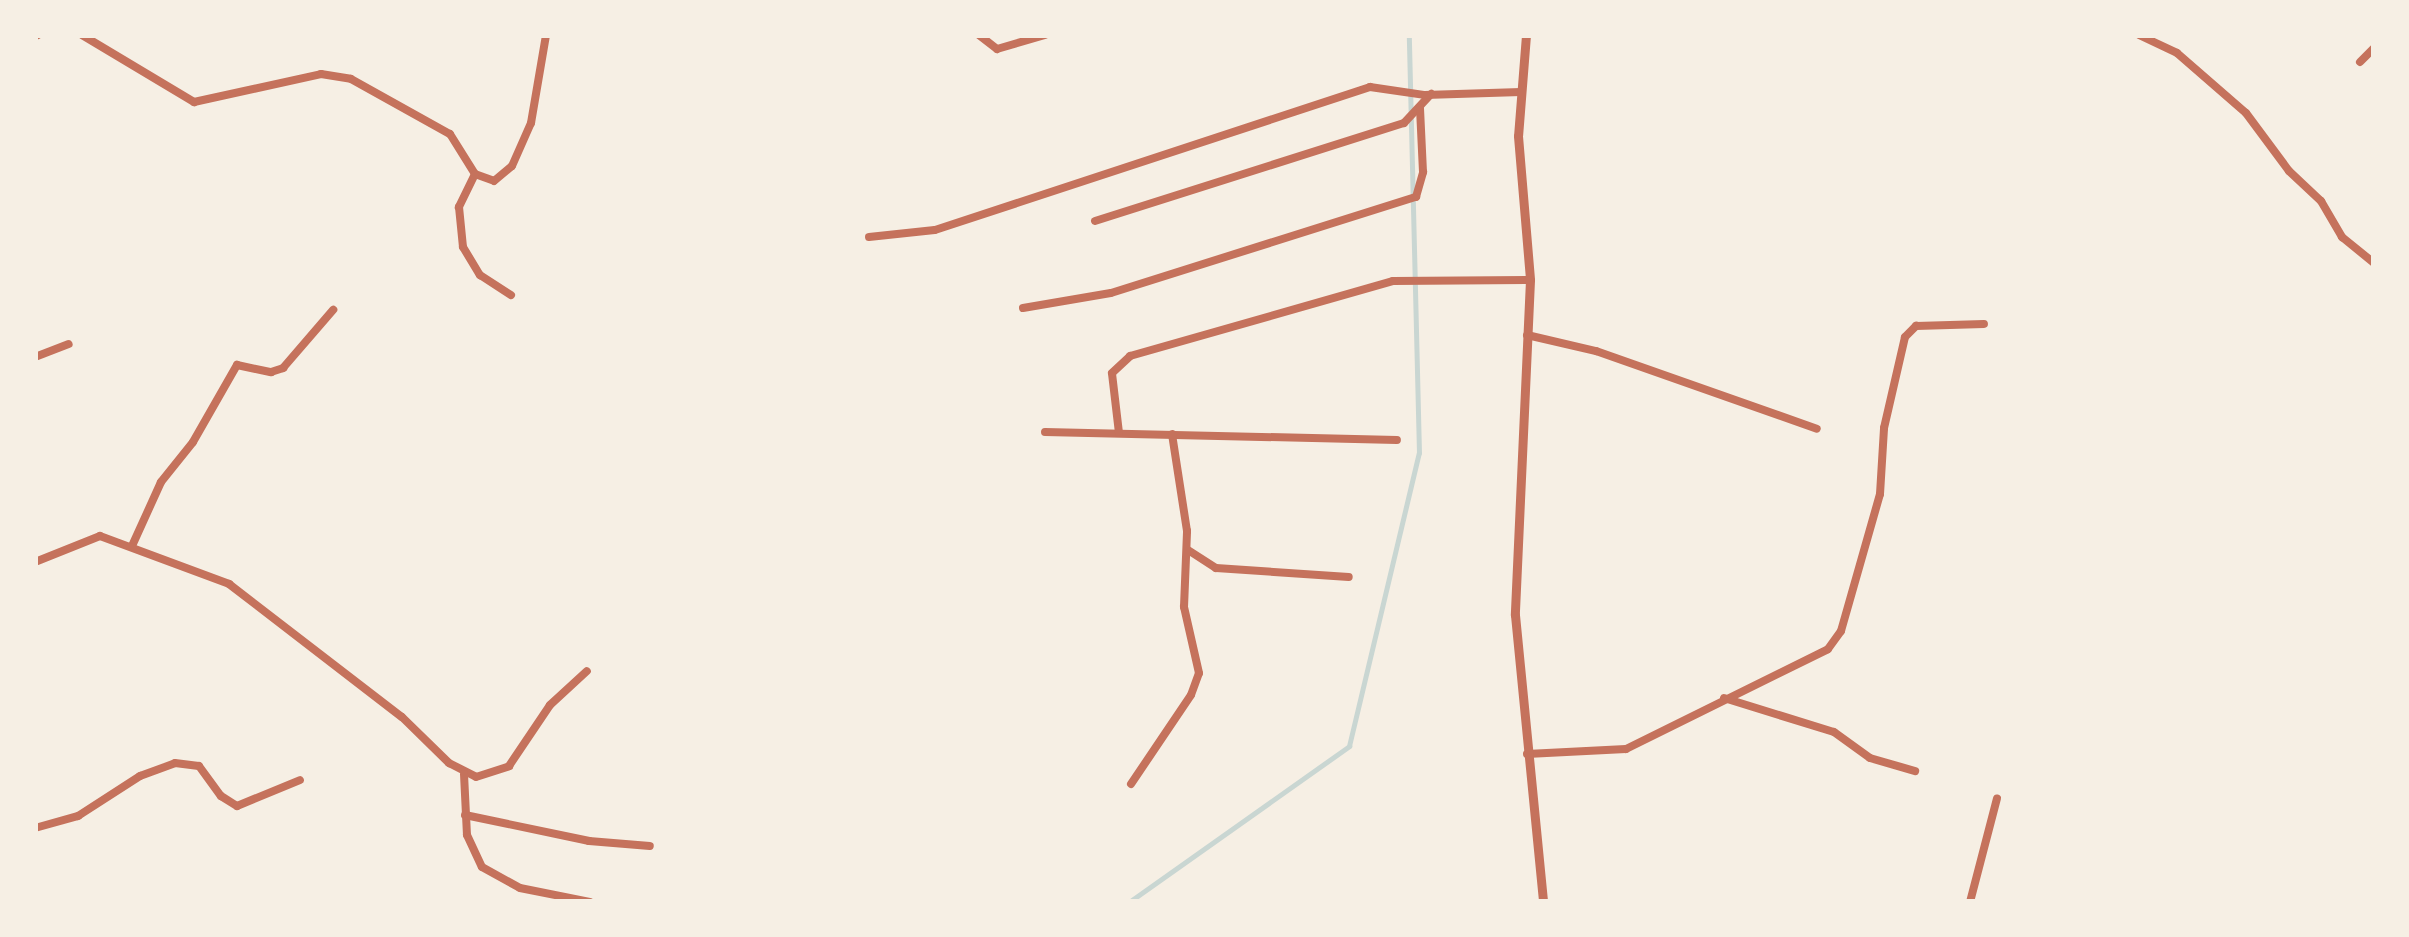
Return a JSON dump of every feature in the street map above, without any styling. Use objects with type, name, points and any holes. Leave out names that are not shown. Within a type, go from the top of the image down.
[{"type":"street","points":[[82,35],[194,102],[321,74],[351,79],[450,134],[475,174],[494,181],[512,166],[531,123],[546,35]]},
{"type":"street","points":[[979,35],[997,50],[1044,35]]},
{"type":"street","points":[[1526,35],[1520,92],[1530,280],[1515,615],[1543,902]]},
{"type":"street","points":[[2139,35],[2176,53],[2246,113],[2289,171],[2321,201],[2342,238],[2374,263]]},
{"type":"street","points":[[2360,62],[2374,48]]},
{"type":"street","points":[[869,238],[934,230],[1370,87],[1431,94],[1520,92]]},
{"type":"street","points":[[1095,221],[1404,124],[1431,94]]},
{"type":"street","points":[[1023,308],[1111,292],[1416,197],[1422,172],[1420,108]]},
{"type":"street","points":[[475,174],[459,207],[463,248],[480,275],[512,295]]},
{"type":"street","points":[[1119,433],[1112,373],[1119,360],[1409,279],[1438,276],[1530,280]]},
{"type":"street","points":[[132,546],[161,482],[193,442],[237,365],[272,372],[282,368],[332,310]]},
{"type":"street","points":[[1528,754],[1626,749],[1724,698],[1809,662],[1834,642],[1880,494],[1884,428],[1905,337],[1916,326],[1984,324]]},
{"type":"street","points":[[1528,335],[1596,351],[1817,429]]},
{"type":"street","points":[[35,357],[68,344]]},
{"type":"street","points":[[1045,432],[1397,440]]},
{"type":"street","points":[[1131,784],[1197,682],[1199,664],[1184,606],[1188,550],[1172,434]]},
{"type":"street","points":[[35,562],[88,537],[132,546],[229,584],[270,609],[464,774],[490,776],[509,766],[550,705],[587,672]]},
{"type":"street","points":[[1188,550],[1223,569],[1349,577]]},
{"type":"street","points":[[1724,698],[1834,732],[1870,758],[1915,771]]},
{"type":"street","points":[[35,828],[78,816],[140,776],[175,763],[199,766],[221,796],[237,806],[300,780]]},
{"type":"street","points":[[464,774],[470,849],[482,867],[520,888],[590,902]]},
{"type":"street","points":[[1970,902],[1997,798]]},
{"type":"street","points":[[465,815],[589,842],[650,846]]},
{"type":"waterway","points":[[1129,902],[1349,746],[1419,453],[1409,35]]}]
